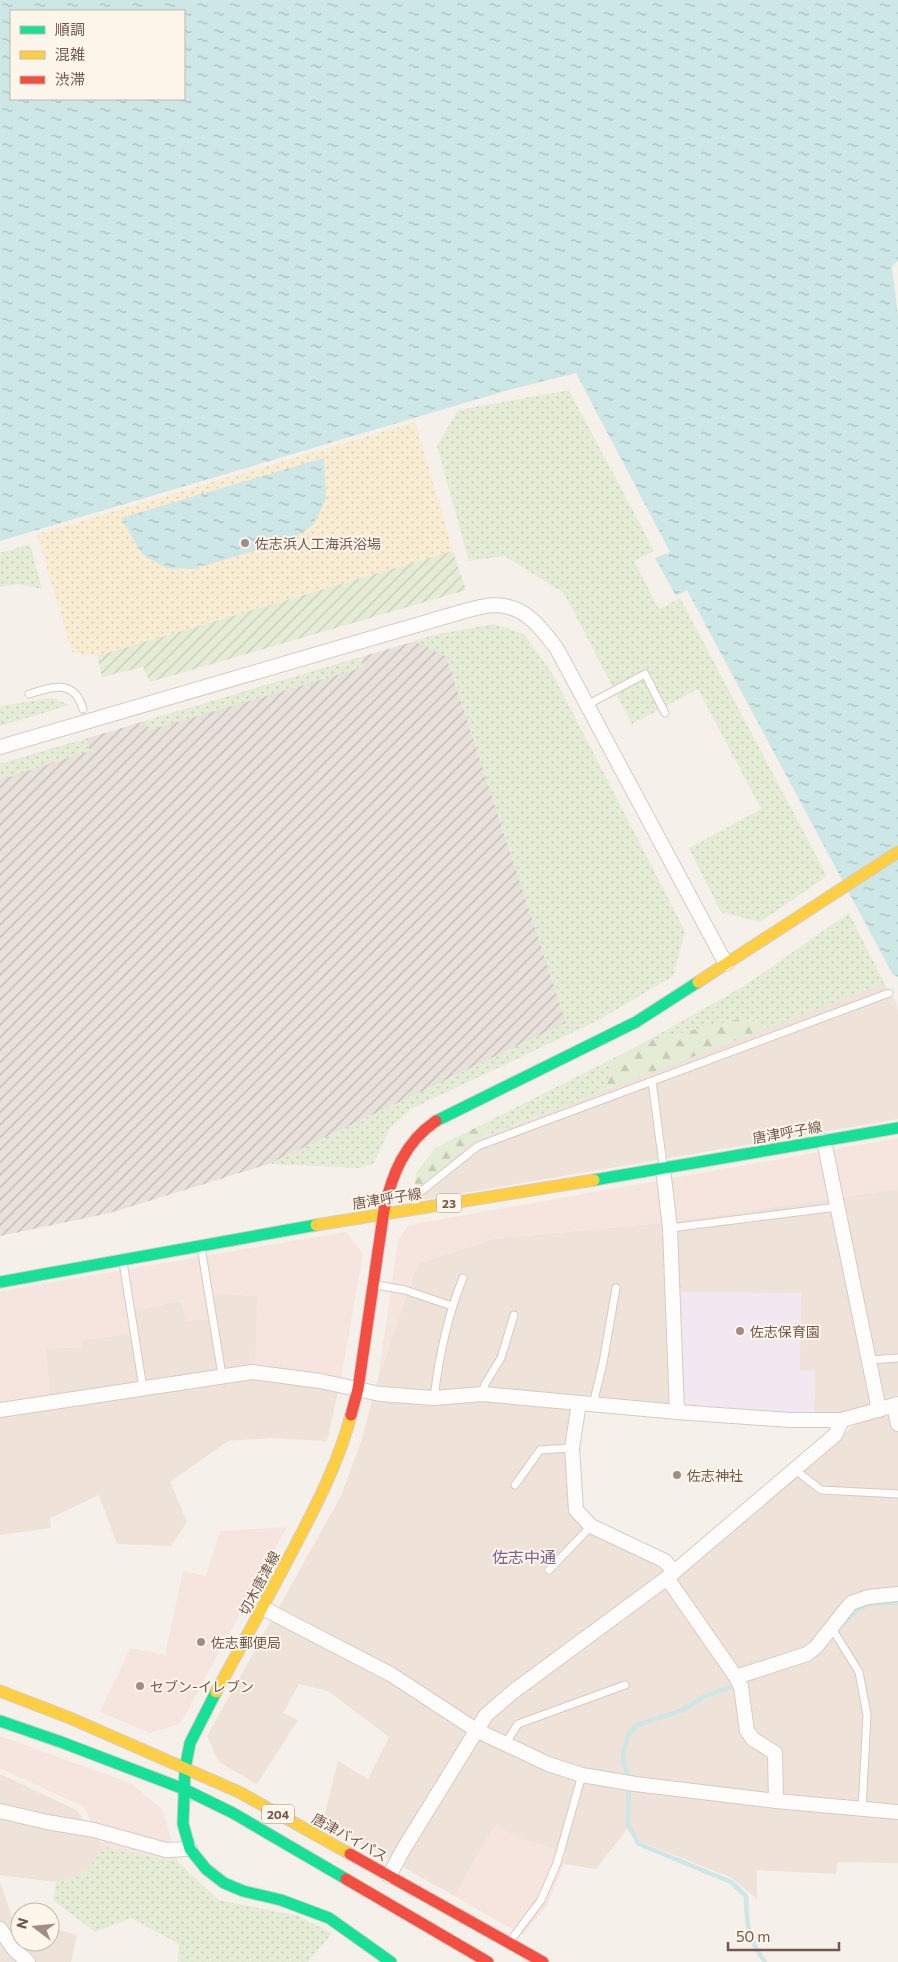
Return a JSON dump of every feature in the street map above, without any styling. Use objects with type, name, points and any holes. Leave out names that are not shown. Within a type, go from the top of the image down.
[{"type":"main road","name":"切木唐津線","points":[[391,1962],[329,1918],[224,1882],[206,1869],[190,1849],[183,1824],[185,1769],[190,1743],[328,1482],[345,1438],[358,1389],[374,1284],[382,1213],[402,1157],[417,1135],[438,1119],[636,1022],[898,852]]},
{"type":"main road","name":"唐津呼子線","points":[[0,1282],[382,1213],[663,1169],[898,1128]]},
{"type":"main road","name":"唐津バイパス","points":[[0,1691],[70,1718],[239,1792],[543,1962]]},
{"type":"main road","name":"204","points":[[0,1721],[70,1745],[184,1789],[233,1813],[488,1962]]},
{"type":"street","points":[[0,746],[468,610],[496,605],[518,610],[537,623],[557,649],[726,964]]},
{"type":"street","points":[[824,1141],[879,1410]]},
{"type":"street","points":[[663,1169],[670,1228],[677,1412]]},
{"type":"street","points":[[0,1410],[222,1375],[252,1372],[320,1381],[380,1394],[434,1398],[482,1394],[677,1412],[790,1420],[842,1420],[896,1405],[898,1424]]},
{"type":"street","points":[[579,1403],[572,1448],[576,1510],[591,1526],[665,1561],[671,1575],[739,1682],[748,1731],[753,1739],[775,1753],[776,1801]]},
{"type":"street","points":[[389,1876],[486,1715],[514,1691],[671,1575],[835,1435],[842,1420]]},
{"type":"street","points":[[739,1682],[806,1654],[816,1647],[834,1632],[851,1603],[868,1596],[898,1594]]},
{"type":"street","points":[[263,1608],[392,1675],[476,1730],[548,1764],[582,1775],[629,1783],[776,1801],[898,1812]]},
{"type":"street","points":[[0,1811],[46,1822],[94,1830],[166,1850],[190,1849]]},
{"type":"street","points":[[0,1929],[14,1950],[28,1962]]},
{"type":"lane","points":[[587,705],[645,674],[665,712]]},
{"type":"lane","points":[[29,694],[58,686],[72,690],[80,698],[83,708]]},
{"type":"lane","points":[[415,1208],[418,1193],[478,1146],[889,993]]},
{"type":"lane","points":[[652,1082],[663,1169]]},
{"type":"lane","points":[[670,1228],[836,1201]]},
{"type":"lane","points":[[201,1246],[222,1375]]},
{"type":"lane","points":[[123,1260],[143,1388]]},
{"type":"lane","points":[[434,1398],[439,1357],[452,1306],[463,1278]]},
{"type":"lane","points":[[374,1284],[406,1290],[452,1306]]},
{"type":"lane","points":[[593,1404],[603,1362],[616,1288]]},
{"type":"lane","points":[[482,1394],[485,1384],[501,1358],[514,1315]]},
{"type":"lane","points":[[870,1360],[898,1358]]},
{"type":"lane","points":[[515,1485],[540,1450],[572,1448]]},
{"type":"lane","points":[[794,1469],[821,1490],[898,1494]]},
{"type":"lane","points":[[549,1570],[591,1526]]},
{"type":"lane","points":[[834,1632],[860,1672],[867,1715],[862,1809]]},
{"type":"lane","points":[[504,1744],[518,1724],[625,1685]]},
{"type":"lane","points":[[508,1944],[541,1900],[557,1863],[582,1775]]},
{"type":"shaded area","points":[[439,634],[566,1023],[269,1164],[110,1213],[0,1236],[0,764]]},
{"type":"shaded area","points":[[884,983],[896,1002],[898,1012],[898,1119],[423,1200],[414,1193],[471,1142]]},
{"type":"shaded area","points":[[898,1138],[898,1189],[661,1223],[493,1239],[418,1264],[378,1378],[398,1240],[409,1225]]},
{"type":"shaded area","points":[[898,1189],[898,1395],[845,1413],[814,1415],[815,1371],[800,1370],[800,1293],[679,1292],[682,1405],[481,1389],[439,1393],[375,1388],[417,1264],[493,1239],[661,1223]]},
{"type":"shaded area","points":[[346,1232],[363,1253],[341,1379],[255,1368],[257,1296],[208,1293],[212,1319],[186,1321],[180,1301],[128,1311],[132,1334],[82,1340],[82,1347],[46,1349],[51,1400],[0,1407],[0,1291]]},
{"type":"shaded area","name":"佐志保育園","points":[[678,1292],[801,1293],[800,1370],[815,1370],[814,1415],[682,1405]]},
{"type":"shaded area","points":[[207,1293],[257,1296],[341,1379],[327,1441],[272,1438],[228,1441],[170,1482],[187,1522],[171,1546],[117,1544],[99,1495],[50,1518],[51,1528],[0,1535],[0,1407],[46,1349],[81,1347],[82,1340],[132,1334],[128,1311],[181,1301],[186,1321]]},
{"type":"shaded area","points":[[373,1396],[480,1397],[572,1407],[571,1513],[584,1529],[664,1570],[666,1583],[857,1423],[898,1411],[898,1863],[838,1862],[836,1874],[757,1870],[757,1899],[732,1878],[641,1842],[630,1825],[596,1869],[564,1864],[566,1852],[523,1840],[495,1825],[454,1896],[323,1821],[338,1761],[368,1779],[389,1737],[328,1691],[299,1684],[283,1713],[298,1720],[257,1784],[219,1762],[207,1736],[341,1496],[362,1439]]},
{"type":"shaded area","points":[[287,1527],[180,1724],[150,1733],[100,1712],[130,1648],[165,1655],[183,1571],[206,1576],[220,1531]]},
{"type":"shaded area","points":[[0,1736],[130,1783],[162,1809],[178,1862],[105,1847],[84,1807],[0,1768]]},
{"type":"shaded area","points":[[0,1774],[76,1810],[105,1847],[82,1875],[56,1882],[0,1875]]},
{"type":"shaded area","points":[[495,1825],[523,1840],[566,1852],[564,1864],[548,1904],[523,1935],[454,1896]]},
{"type":"shaded area","points":[[0,1881],[10,1911],[10,1952],[60,1952],[60,1930],[77,1935],[71,1962],[0,1962]]},
{"type":"green space","points":[[569,390],[654,551],[634,561],[659,609],[680,598],[827,876],[760,922],[721,912],[689,848],[761,809],[698,689],[632,724],[564,593],[504,556],[469,561],[437,446],[458,410]]},
{"type":"green space","points":[[30,544],[42,589],[18,584],[0,587],[0,553]]},
{"type":"green space","points":[[453,551],[466,590],[150,682],[143,667],[102,677],[97,656]]},
{"type":"green space","points":[[494,624],[524,634],[552,673],[685,931],[673,976],[599,1020],[411,1109],[390,1128],[374,1163],[360,1168],[269,1164],[566,1023],[447,657],[413,641],[439,634]]},
{"type":"green space","points":[[362,657],[365,667],[147,731],[145,721]]},
{"type":"green space","points":[[52,698],[69,705],[0,726],[0,706]]},
{"type":"green space","points":[[86,739],[90,751],[0,780],[0,764]]},
{"type":"green space","points":[[849,913],[884,983],[768,1028],[743,1018],[645,1042],[744,986]]},
{"type":"green space","points":[[743,1018],[768,1028],[606,1090],[612,1059],[645,1042]]},
{"type":"green space","points":[[612,1059],[606,1090],[488,1135],[487,1122]]},
{"type":"green space","points":[[487,1122],[488,1135],[471,1142],[414,1193],[416,1173],[435,1148]]},
{"type":"green space","points":[[105,1847],[178,1862],[219,1900],[298,1916],[332,1933],[308,1962],[178,1962],[179,1944],[131,1918],[95,1932],[60,1905],[60,1902],[53,1900],[56,1882],[82,1875]]},
{"type":"sand","name":"佐志浜人工海浜浴場","points":[[415,422],[453,551],[97,656],[72,652],[37,534]]},
{"type":"water","points":[[0,0],[898,0],[898,261],[892,266],[898,316],[898,977],[893,975],[687,590],[676,596],[655,558],[670,552],[576,373],[505,391],[0,541]]},
{"type":"water","points":[[324,458],[326,499],[313,525],[291,540],[193,569],[166,568],[142,554],[121,518]]},
{"type":"waterway","points":[[843,1624],[856,1611],[867,1605],[898,1603]]},
{"type":"waterway","points":[[753,1679],[705,1696],[683,1710],[637,1725],[629,1734],[624,1748],[623,1762],[629,1779],[628,1825],[639,1844],[731,1882],[746,1896],[751,1938],[765,1962]]},
{"type":"traffic: fast","points":[[436,1121],[636,1022],[698,982]]},
{"type":"traffic: fast","points":[[594,1180],[898,1128]]},
{"type":"traffic: fast","points":[[0,1282],[316,1225]]},
{"type":"traffic: fast","points":[[216,1692],[190,1743],[185,1769],[183,1824],[190,1849],[206,1869],[224,1883],[243,1891],[281,1900],[329,1918],[391,1962]]},
{"type":"traffic: fast","points":[[0,1721],[184,1789],[233,1813],[346,1879]]},
{"type":"traffic: slow","points":[[698,982],[898,852]]},
{"type":"traffic: slow","points":[[316,1225],[594,1180]]},
{"type":"traffic: slow","points":[[216,1692],[320,1497],[334,1465],[351,1415]]},
{"type":"traffic: slow","points":[[0,1691],[70,1718],[239,1792],[350,1854]]},
{"type":"traffic: jam","points":[[351,1415],[358,1389],[387,1197],[401,1160],[408,1149],[425,1129],[436,1121]]},
{"type":"traffic: jam","points":[[350,1854],[543,1962]]},
{"type":"traffic: jam","points":[[346,1879],[488,1962]]},
{"type":"place","name":"佐志浜人工海浜浴場","points":[[245,543]]},
{"type":"place","name":"佐志保育園","points":[[740,1331]]},
{"type":"place","name":"佐志神社","points":[[677,1475]]},
{"type":"place","name":"佐志郵便局","points":[[201,1642]]},
{"type":"place","name":"セブン-イレブン","points":[[140,1686]]},
{"type":"district","name":"佐志中通","points":[[524,1556]]}]
